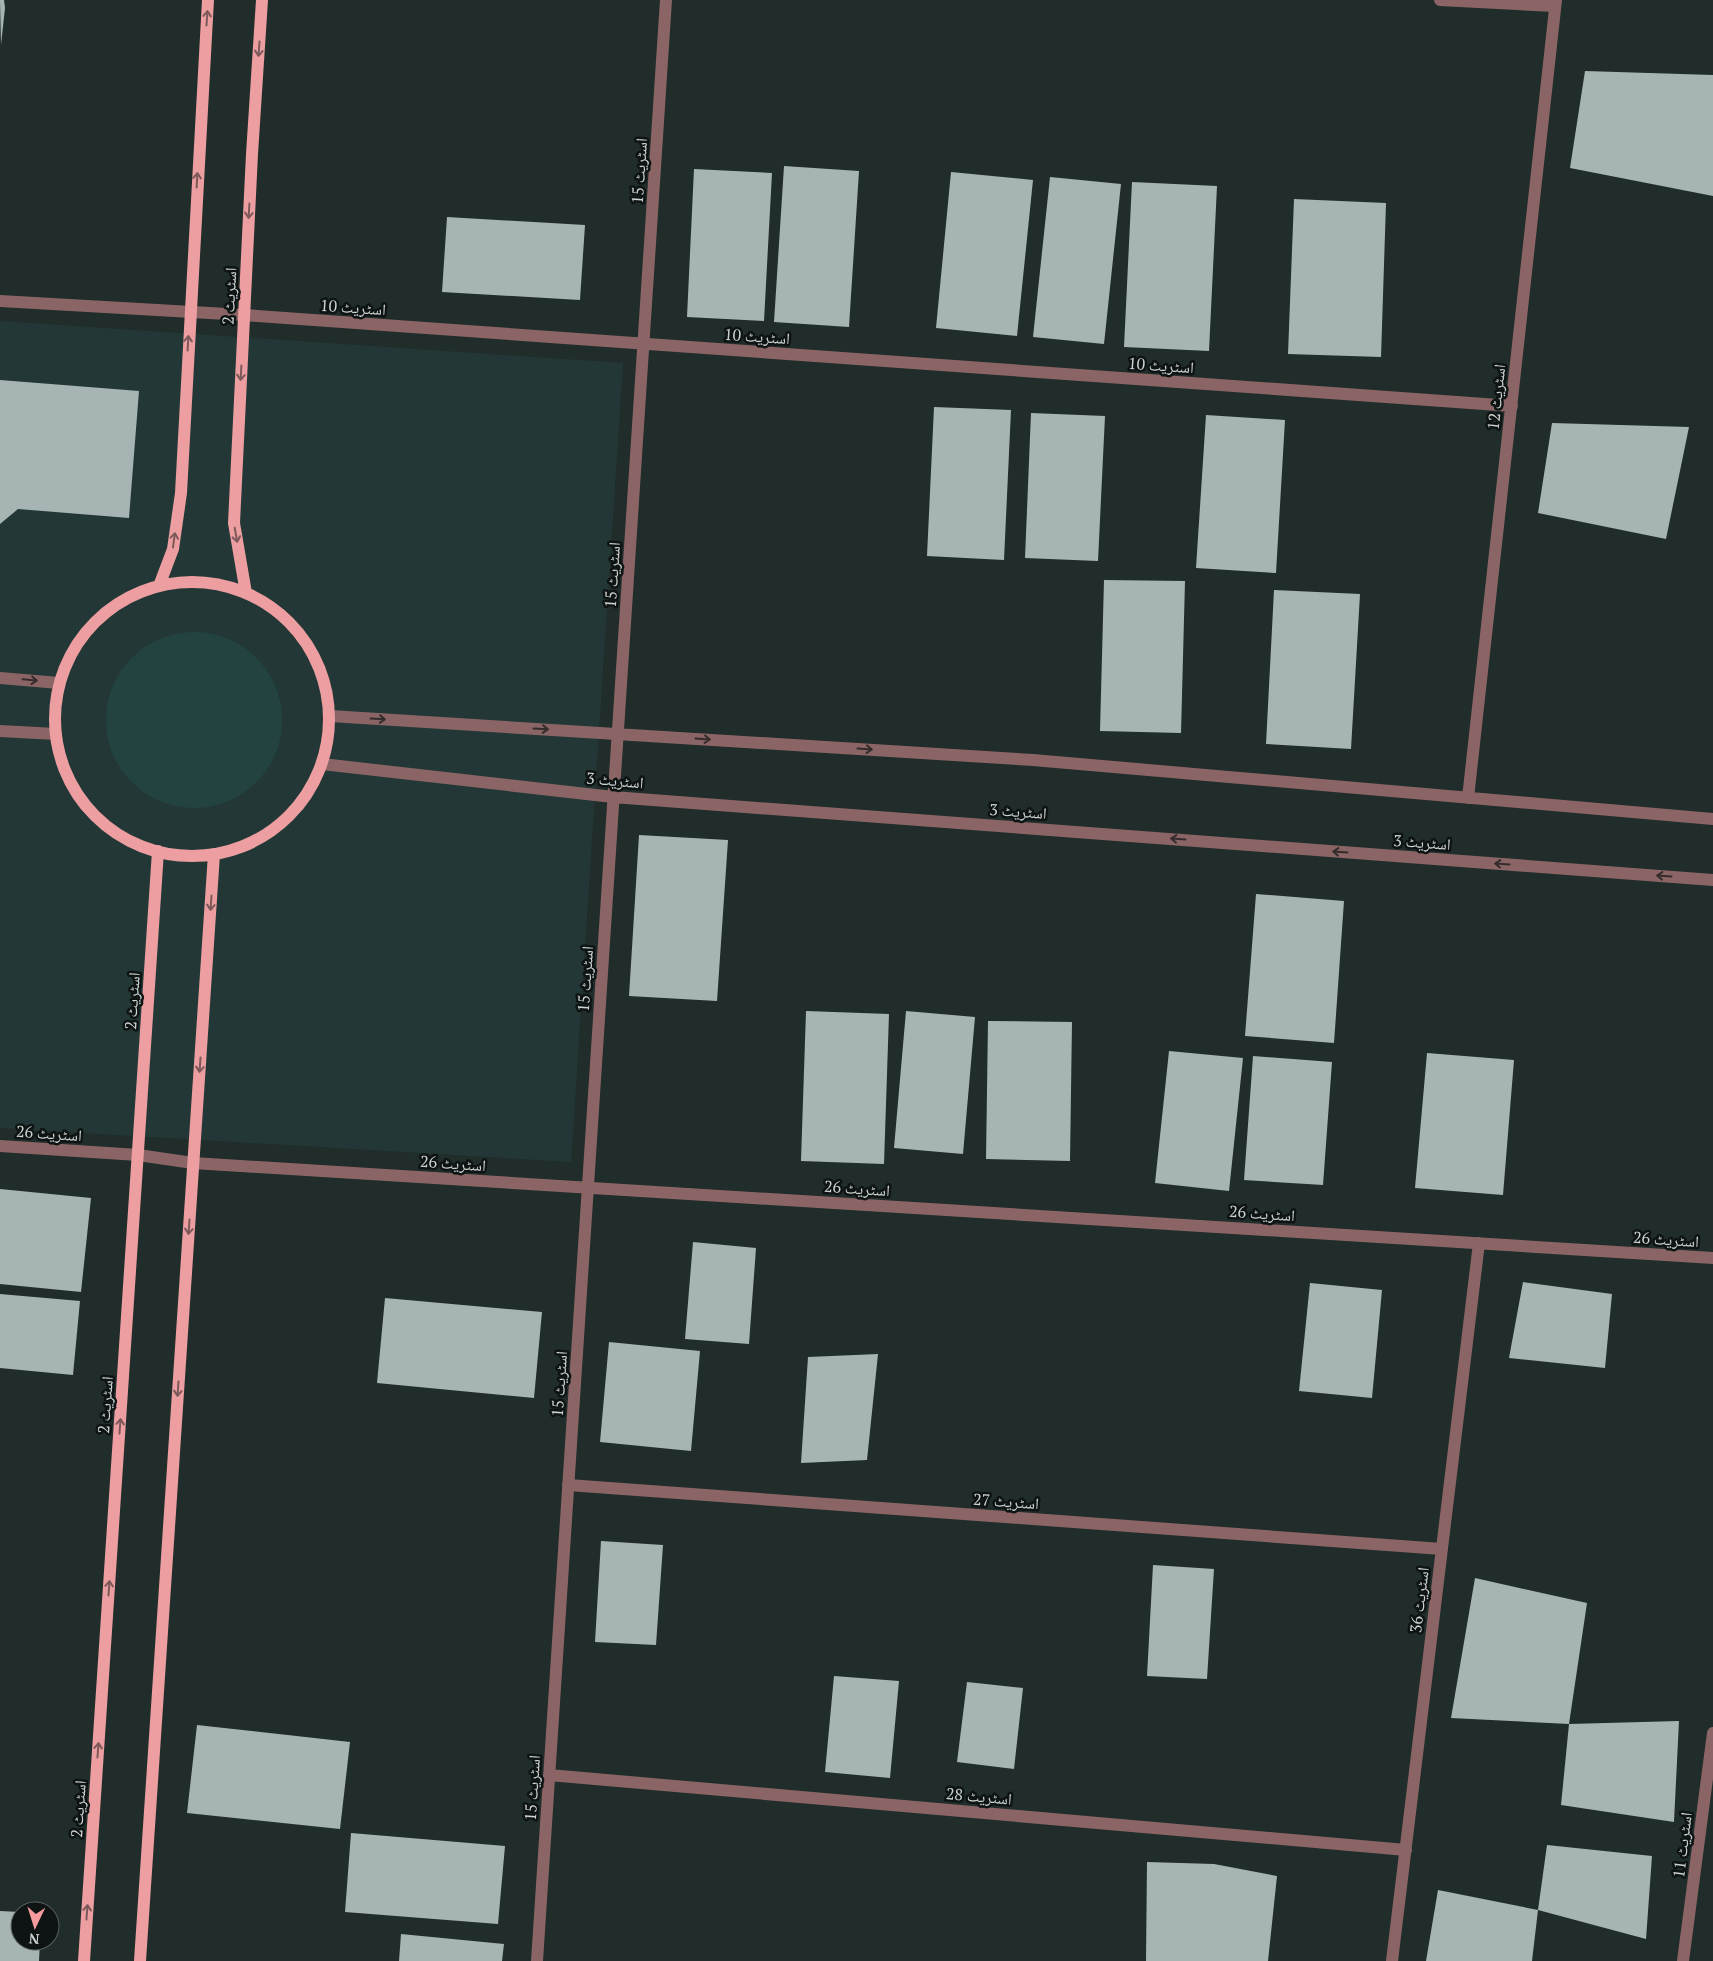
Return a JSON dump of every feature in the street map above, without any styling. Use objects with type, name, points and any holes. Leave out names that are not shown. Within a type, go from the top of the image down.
[{"type":"main road","points":[[159,586],[173,549],[180,493],[208,0]]},
{"type":"main road","name":"اسٹریٹ 2","points":[[246,593],[234,523],[262,0]]},
{"type":"main road","points":[[181,582],[203,582],[225,586],[246,593],[280,614],[306,642],[323,677],[328,696],[330,716],[328,740],[322,764],[302,801],[288,817],[254,841],[214,854],[186,855],[158,851],[136,844],[115,832],[81,800],[69,779],[60,757],[56,734],[56,708],[60,683],[68,660],[80,639],[96,621],[115,606],[136,594],[159,586],[181,582]]},
{"type":"main road","name":"اسٹریٹ 2","points":[[84,1961],[158,851]]},
{"type":"main road","points":[[140,1961],[214,854]]},
{"type":"street","name":"اسٹریٹ 15","points":[[537,1961],[666,0]]},
{"type":"street","points":[[1440,0],[1556,3]]},
{"type":"street","name":"اسٹریٹ 12","points":[[1468,798],[1556,3]]},
{"type":"street","name":"اسٹریٹ 10","points":[[0,301],[244,315],[1512,406]]},
{"type":"street","points":[[0,678],[60,683]]},
{"type":"street","points":[[330,716],[1033,760],[1713,819]]},
{"type":"street","points":[[0,731],[56,734]]},
{"type":"street","name":"اسٹریٹ 3","points":[[322,764],[613,797],[1713,880]]},
{"type":"street","name":"اسٹریٹ 26","points":[[0,1146],[138,1155],[193,1163],[1713,1258]]},
{"type":"street","name":"اسٹریٹ 36","points":[[1392,1961],[1479,1243]]},
{"type":"street","name":"اسٹریٹ 27","points":[[568,1486],[1442,1549]]},
{"type":"street","name":"اسٹریٹ 11","points":[[1683,1961],[1713,1733]]},
{"type":"street","name":"اسٹریٹ 28","points":[[549,1775],[1406,1850]]},
{"type":"shaded area","points":[[0,321],[623,363],[571,1162],[0,1128]]},
{"type":"shaded area","points":[[194,632],[228,639],[250,652],[262,664],[275,686],[282,720],[275,754],[262,776],[250,788],[228,801],[194,808],[160,801],[138,788],[126,776],[113,754],[106,720],[113,686],[126,664],[138,652],[160,639]]},
{"type":"building","points":[[0,0],[4,0],[5,8],[1,45]]},
{"type":"building","points":[[1585,71],[1713,75],[1713,196],[1570,168]]},
{"type":"building","points":[[784,166],[859,171],[849,327],[774,322]]},
{"type":"building","points":[[694,169],[772,173],[764,321],[687,317]]},
{"type":"building","points":[[951,172],[1033,180],[1017,336],[936,328]]},
{"type":"building","points":[[1050,177],[1121,184],[1104,344],[1033,337]]},
{"type":"building","points":[[1132,182],[1217,186],[1209,351],[1124,347]]},
{"type":"building","points":[[1294,199],[1386,203],[1381,357],[1288,354]]},
{"type":"building","points":[[447,217],[585,225],[580,300],[442,292]]},
{"type":"building","points":[[0,380],[139,391],[129,518],[18,509],[0,524]]},
{"type":"building","points":[[934,407],[1011,410],[1004,560],[927,556]]},
{"type":"building","points":[[1031,413],[1105,416],[1098,561],[1025,558]]},
{"type":"building","points":[[1206,415],[1285,420],[1276,573],[1196,568]]},
{"type":"building","points":[[1552,423],[1689,427],[1666,539],[1538,513]]},
{"type":"building","points":[[1104,580],[1185,581],[1181,733],[1100,731]]},
{"type":"building","points":[[1274,590],[1360,594],[1351,749],[1266,744]]},
{"type":"building","points":[[639,835],[728,840],[717,1001],[629,996]]},
{"type":"building","points":[[1256,894],[1344,901],[1334,1043],[1245,1036]]},
{"type":"building","points":[[806,1011],[889,1014],[884,1164],[801,1161]]},
{"type":"building","points":[[906,1011],[975,1017],[963,1154],[894,1148]]},
{"type":"building","points":[[988,1021],[1072,1022],[1070,1161],[986,1159]]},
{"type":"building","points":[[1169,1051],[1243,1058],[1229,1191],[1155,1183]]},
{"type":"building","points":[[1427,1053],[1514,1060],[1503,1195],[1415,1188]]},
{"type":"building","points":[[1253,1056],[1332,1062],[1323,1185],[1244,1180]]},
{"type":"building","points":[[0,1189],[91,1198],[81,1292],[0,1284]]},
{"type":"building","points":[[693,1242],[756,1248],[749,1344],[685,1339]]},
{"type":"building","points":[[1523,1282],[1612,1294],[1605,1368],[1509,1358]]},
{"type":"building","points":[[1310,1283],[1382,1290],[1372,1398],[1299,1391]]},
{"type":"building","points":[[0,1294],[80,1301],[73,1375],[0,1368]]},
{"type":"building","points":[[385,1298],[542,1312],[534,1398],[377,1383]]},
{"type":"building","points":[[609,1342],[700,1351],[691,1451],[600,1442]]},
{"type":"building","points":[[878,1354],[867,1460],[801,1463],[808,1357]]},
{"type":"building","points":[[601,1541],[663,1545],[656,1645],[595,1642]]},
{"type":"building","points":[[1153,1565],[1214,1569],[1207,1679],[1147,1676]]},
{"type":"building","points":[[1475,1578],[1587,1603],[1569,1724],[1451,1718]]},
{"type":"building","points":[[834,1676],[899,1681],[890,1778],[825,1772]]},
{"type":"building","points":[[967,1682],[1023,1688],[1014,1769],[957,1762]]},
{"type":"building","points":[[1679,1721],[1674,1822],[1561,1805],[1569,1724]]},
{"type":"building","points":[[197,1725],[350,1742],[340,1829],[187,1813]]},
{"type":"building","points":[[351,1833],[505,1846],[498,1924],[345,1912]]},
{"type":"building","points":[[1547,1845],[1652,1856],[1646,1939],[1538,1910]]},
{"type":"building","points":[[1147,1862],[1214,1864],[1277,1876],[1268,1961],[1146,1961]]},
{"type":"building","points":[[1438,1890],[1538,1910],[1532,1961],[1426,1961]]},
{"type":"building","points":[[0,1911],[10,1912],[10,1951],[40,1951],[39,1961],[0,1961]]},
{"type":"building","points":[[401,1934],[504,1944],[502,1961],[399,1961]]}]
